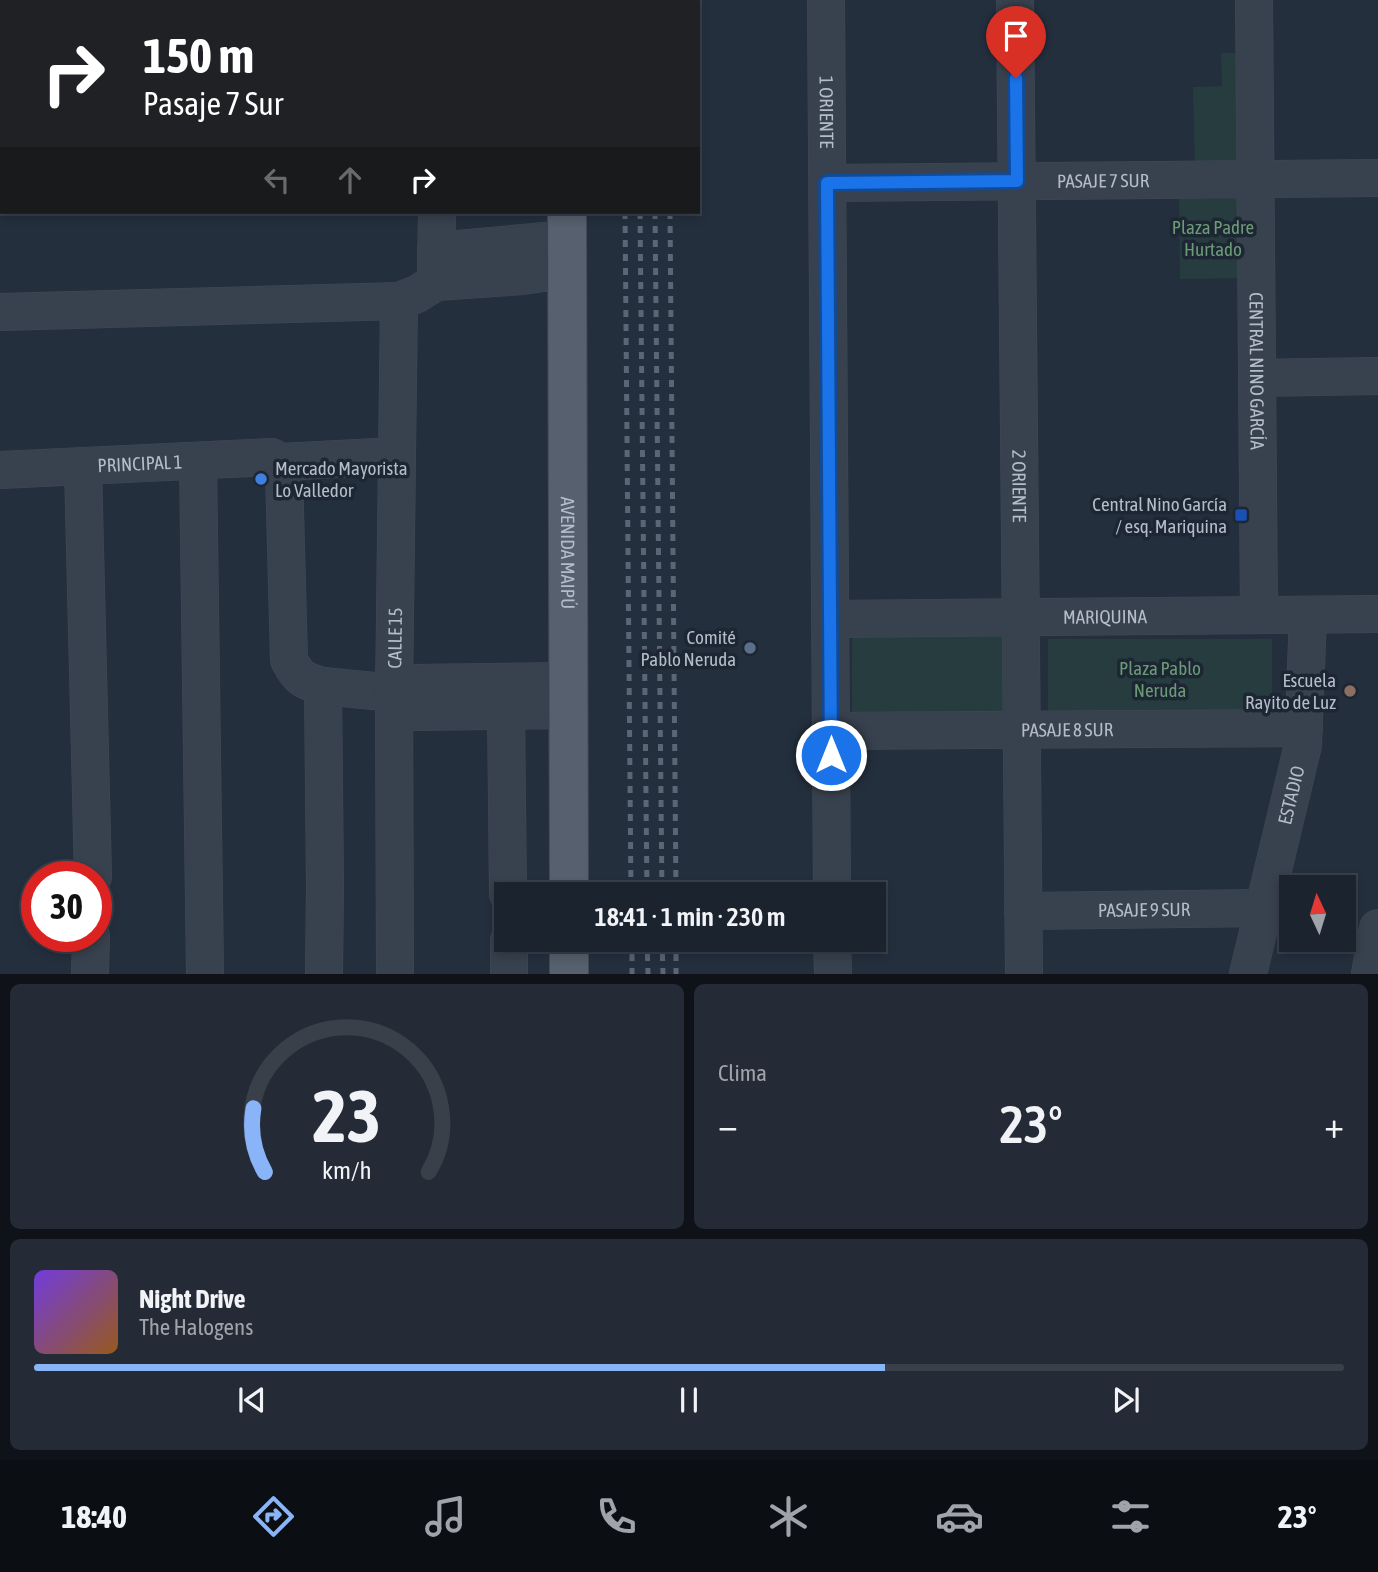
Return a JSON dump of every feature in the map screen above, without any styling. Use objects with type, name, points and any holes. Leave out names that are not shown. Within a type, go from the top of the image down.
[{"type":"main road","name":"AVENIDA MAIPÚ","points":[[567,240],[569,882]]},
{"type":"main road","points":[[569,952],[569,974]]},
{"type":"street","name":"1 ORIENTE","points":[[826,0],[832,882]]},
{"type":"street","name":"2 ORIENTE","points":[[1016,0],[1024,974]]},
{"type":"street","name":"CENTRAL NINO GARCÍA","points":[[1254,0],[1259,614]]},
{"type":"street","name":"PASAJE 7 SUR","points":[[827,183],[1378,178]]},
{"type":"street","points":[[0,312],[399,301],[418,294],[436,266],[437,214]]},
{"type":"street","points":[[436,266],[567,240]]},
{"type":"street","name":"CALLE 15","points":[[395,974],[394,694],[399,301]]},
{"type":"street","points":[[1257,378],[1378,376]]},
{"type":"street","name":"PRINCIPAL 1","points":[[0,470],[272,457],[280,462],[397,456]]},
{"type":"street","points":[[198,461],[205,974]]},
{"type":"street","points":[[280,462],[284,472],[289,660],[298,676],[323,686],[394,694],[412,683],[567,696]]},
{"type":"street","points":[[83,466],[93,861]]},
{"type":"street","name":"MARIQUINA","points":[[830,619],[1378,614]]},
{"type":"street","name":"ESTADIO","points":[[1248,974],[1301,756],[1308,615]]},
{"type":"street","points":[[323,686],[326,886],[324,974]]},
{"type":"street","points":[[394,694],[412,712],[506,710],[567,696]]},
{"type":"street","points":[[506,710],[508,882]]},
{"type":"street","name":"PASAJE 8 SUR","points":[[831,731],[1304,728]]},
{"type":"street","name":"PASAJE 9 SUR","points":[[1023,911],[1264,908]]},
{"type":"street","points":[[1370,974],[1378,928]]},
{"type":"street","points":[[90,974],[91,952]]},
{"type":"street","points":[[509,952],[509,974]]},
{"type":"street","points":[[832,952],[833,974]]},
{"type":"green space","name":"Plaza Padre Hurtado","points":[[1221,53],[1244,53],[1247,169],[1195,170],[1193,87],[1222,86]]},
{"type":"green space","name":"Plaza Padre Hurtado","points":[[1246,198],[1248,278],[1180,279],[1179,199]]},
{"type":"green space","points":[[852,633],[1006,633],[1006,716],[852,716]]},
{"type":"green space","name":"Plaza Pablo Neruda","points":[[1048,639],[1272,639],[1272,720],[1048,719]]},
{"type":"railway","points":[[625,214],[631,882]]},
{"type":"railway","points":[[640,214],[647,882]]},
{"type":"railway","points":[[655,214],[662,882]]},
{"type":"railway","points":[[670,214],[676,882]]},
{"type":"railway","points":[[632,952],[632,974]]},
{"type":"railway","points":[[647,952],[648,974]]},
{"type":"railway","points":[[662,952],[663,974]]},
{"type":"railway","points":[[676,952],[676,974]]},
{"type":"place","name":"Mercado Mayorista Lo Valledor","points":[[261,479]]},
{"type":"place","name":"Central Nino García / esq. Mariquina","points":[[1241,515]]},
{"type":"place","name":"Comité Pablo Neruda","points":[[750,648]]},
{"type":"place","name":"Escuela Rayito de Luz","points":[[1350,691]]},
{"type":"route","points":[[831,755],[827,183],[1017,181],[1016,78]]}]
